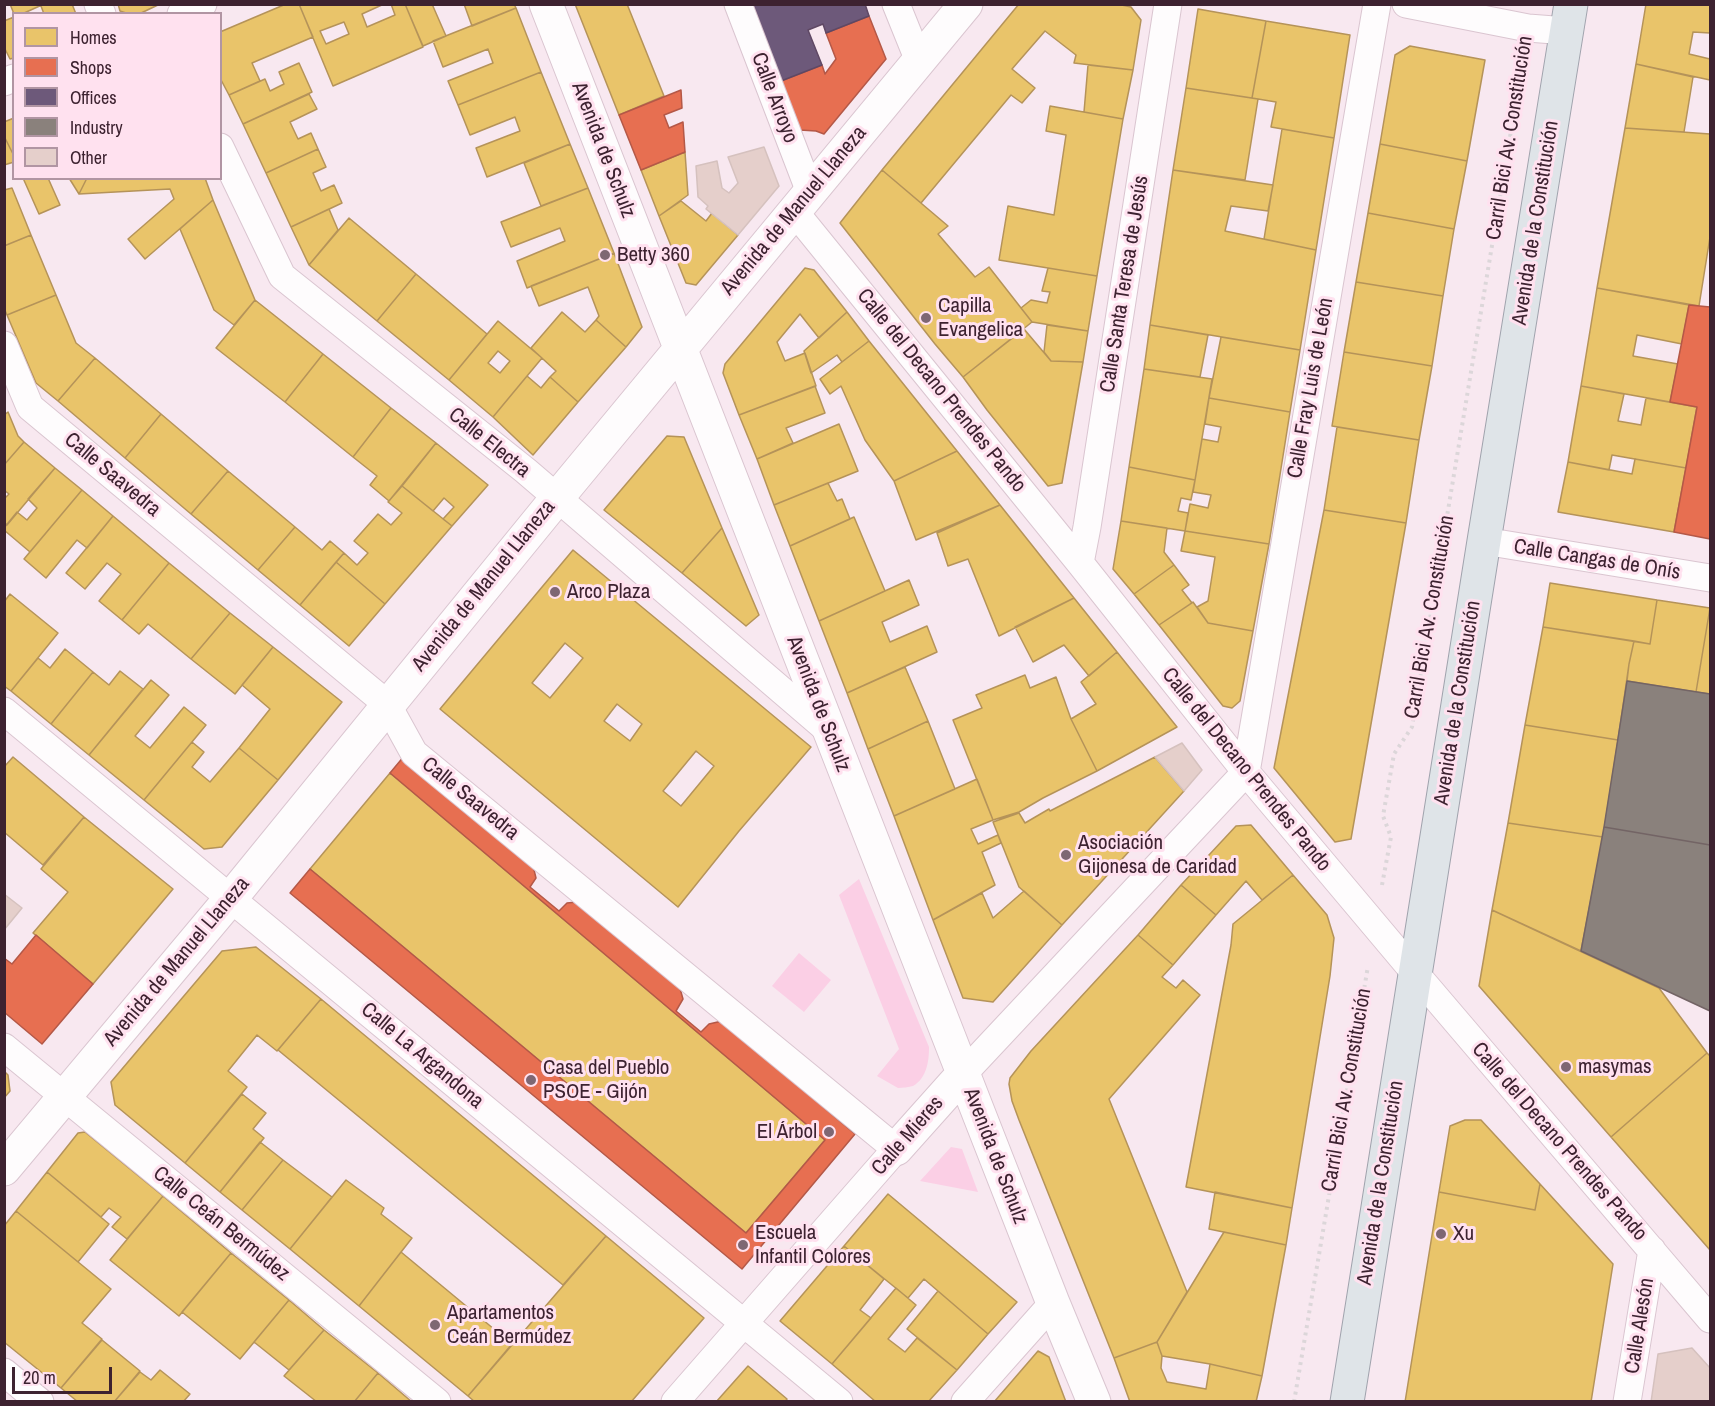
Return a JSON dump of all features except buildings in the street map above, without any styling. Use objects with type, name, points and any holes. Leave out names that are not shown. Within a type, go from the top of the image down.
[{"type":"main road","name":"Avenida de la Constitución","points":[[1347,1401],[1569,18]]},
{"type":"street","points":[[185,12],[202,4]]},
{"type":"street","name":"Avenida de Schulz","points":[[546,4],[963,1074],[1094,1401]]},
{"type":"street","name":"Calle Arroyo","points":[[738,4],[802,202]]},
{"type":"street","points":[[896,4],[919,61]]},
{"type":"street","name":"Avenida de Manuel Llaneza","points":[[4,1169],[231,898],[387,704],[966,4]]},
{"type":"street","name":"Calle Santa Teresa de Jesús","points":[[1080,563],[1168,4]]},
{"type":"street","name":"Calle Fray Luis de León","points":[[1246,772],[1377,4]]},
{"type":"street","points":[[1406,4],[1528,28],[1569,18]]},
{"type":"street","name":"Calle Electra","points":[[222,151],[282,276],[557,498],[829,731]]},
{"type":"street","name":"Calle del Decano Prendes Pando","points":[[802,202],[1080,563],[1246,772],[1710,1319]]},
{"type":"street","name":"Calle Saavedra","points":[[4,345],[30,407],[387,704],[414,753],[896,1149]]},
{"type":"street","name":"Calle Cangas de Onís","points":[[1484,541],[1710,578]]},
{"type":"street","name":"Calle La Argandona","points":[[4,711],[839,1401]]},
{"type":"street","name":"Calle Mieres","points":[[675,1401],[963,1074],[1246,772]]},
{"type":"street","name":"Calle Ceán Bermúdez","points":[[4,1047],[437,1401]]},
{"type":"street","name":"Calle Alesón","points":[[1627,1401],[1652,1250]]},
{"type":"street","points":[[965,1401],[1053,1303]]},
{"type":"street","points":[[4,1372],[40,1401]]},
{"type":"path","name":"Carril Bici Av. Constitución","points":[[1294,1401],[1391,837],[1383,816],[1394,754],[1412,727],[1528,28]]},
{"type":"shaded area","points":[[859,879],[929,1047],[928,1063],[924,1074],[913,1086],[898,1088],[877,1076],[899,1049],[839,895]]},
{"type":"shaded area","points":[[799,953],[831,980],[804,1012],[772,986]]},
{"type":"shaded area","points":[[951,1147],[962,1149],[978,1192],[920,1181]]},
{"type":"place","name":"Betty 360","points":[[605,255]]},
{"type":"place","name":"Capilla Evangelica","points":[[926,318]]},
{"type":"place","name":"Arco Plaza","points":[[555,592]]},
{"type":"place","name":"Asociación Gijonesa de Caridad","points":[[1066,855]]},
{"type":"place","name":"masymas","points":[[1566,1067]]},
{"type":"place","name":"Casa del Pueblo PSOE - Gijón","points":[[531,1080]]},
{"type":"place","name":"El Árbol","points":[[829,1132]]},
{"type":"place","name":"Xu","points":[[1441,1234]]},
{"type":"place","name":"Escuela Infantil Colores","points":[[743,1245]]},
{"type":"place","name":"Apartamentos Ceán Bermúdez","points":[[435,1325]]}]
